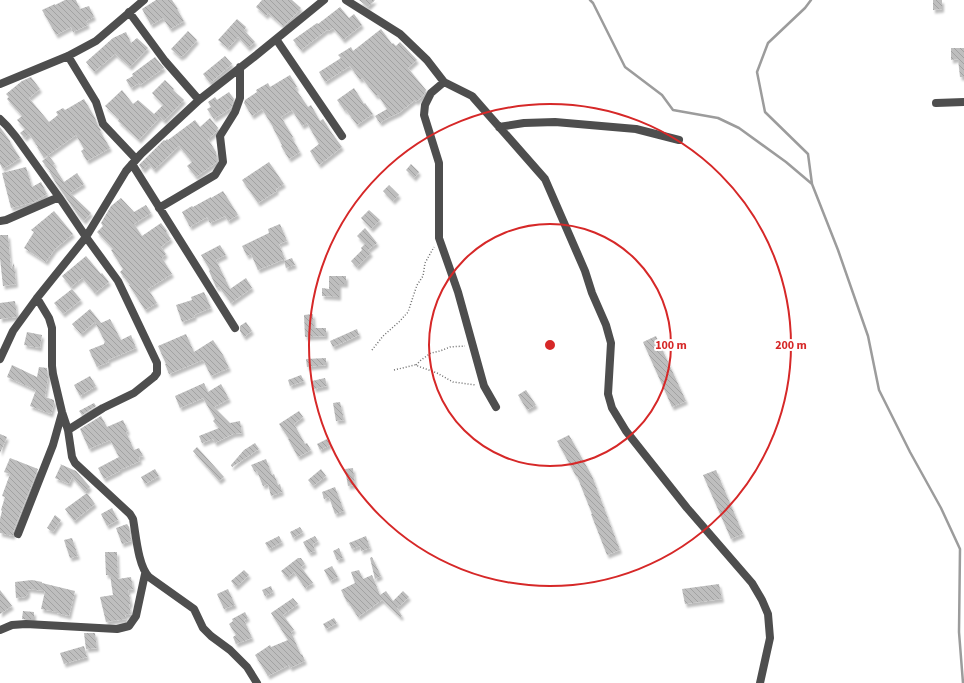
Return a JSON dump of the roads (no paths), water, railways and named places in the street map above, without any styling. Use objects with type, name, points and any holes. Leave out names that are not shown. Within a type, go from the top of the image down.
[{"type":"street","points":[[0,84],[68,56],[96,41],[144,0]]},
{"type":"street","points":[[1,355],[14,332],[37,298],[86,237],[126,171],[141,154],[199,100],[324,0]]},
{"type":"street","points":[[346,0],[400,34],[427,60],[444,82],[472,96],[546,179],[606,325],[611,343],[608,394],[612,408],[626,431],[687,508],[752,583],[768,614],[770,638],[760,683]]},
{"type":"street","points":[[129,12],[164,61],[199,100]]},
{"type":"street","points":[[276,39],[342,136]]},
{"type":"street","points":[[68,56],[96,102],[103,124],[134,162],[159,208],[235,328]]},
{"type":"street","points":[[159,208],[216,175],[223,162],[220,136],[235,112],[240,98],[240,67]]},
{"type":"street","points":[[444,82],[431,93],[425,105],[424,115],[439,162],[440,238],[458,292],[484,386],[496,407]]},
{"type":"street","points":[[936,103],[964,102]]},
{"type":"street","points":[[0,120],[16,137],[118,281],[157,363],[157,373],[154,378],[134,393],[103,408],[68,430]]},
{"type":"street","points":[[499,127],[524,123],[555,122],[636,129],[679,140]]},
{"type":"street","points":[[0,221],[6,220],[59,197]]},
{"type":"street","points":[[37,298],[49,318],[52,328],[53,374],[68,430],[72,457],[75,463],[130,514],[133,519],[141,564],[145,574],[194,609],[203,628],[210,636],[230,650],[248,667],[257,683]]},
{"type":"street","points":[[18,534],[53,445],[62,412]]},
{"type":"street","points":[[0,630],[26,624],[117,629],[129,626],[136,616],[145,574]]},
{"type":"waterway","points":[[590,0],[593,3],[625,67],[662,95],[673,110],[718,118],[739,128],[786,162],[812,184],[838,250],[868,336],[879,390],[910,452],[941,508],[960,549],[959,632],[963,683]]},
{"type":"waterway","points":[[811,0],[805,8],[768,43],[757,72],[765,112],[808,154],[812,184]]}]
